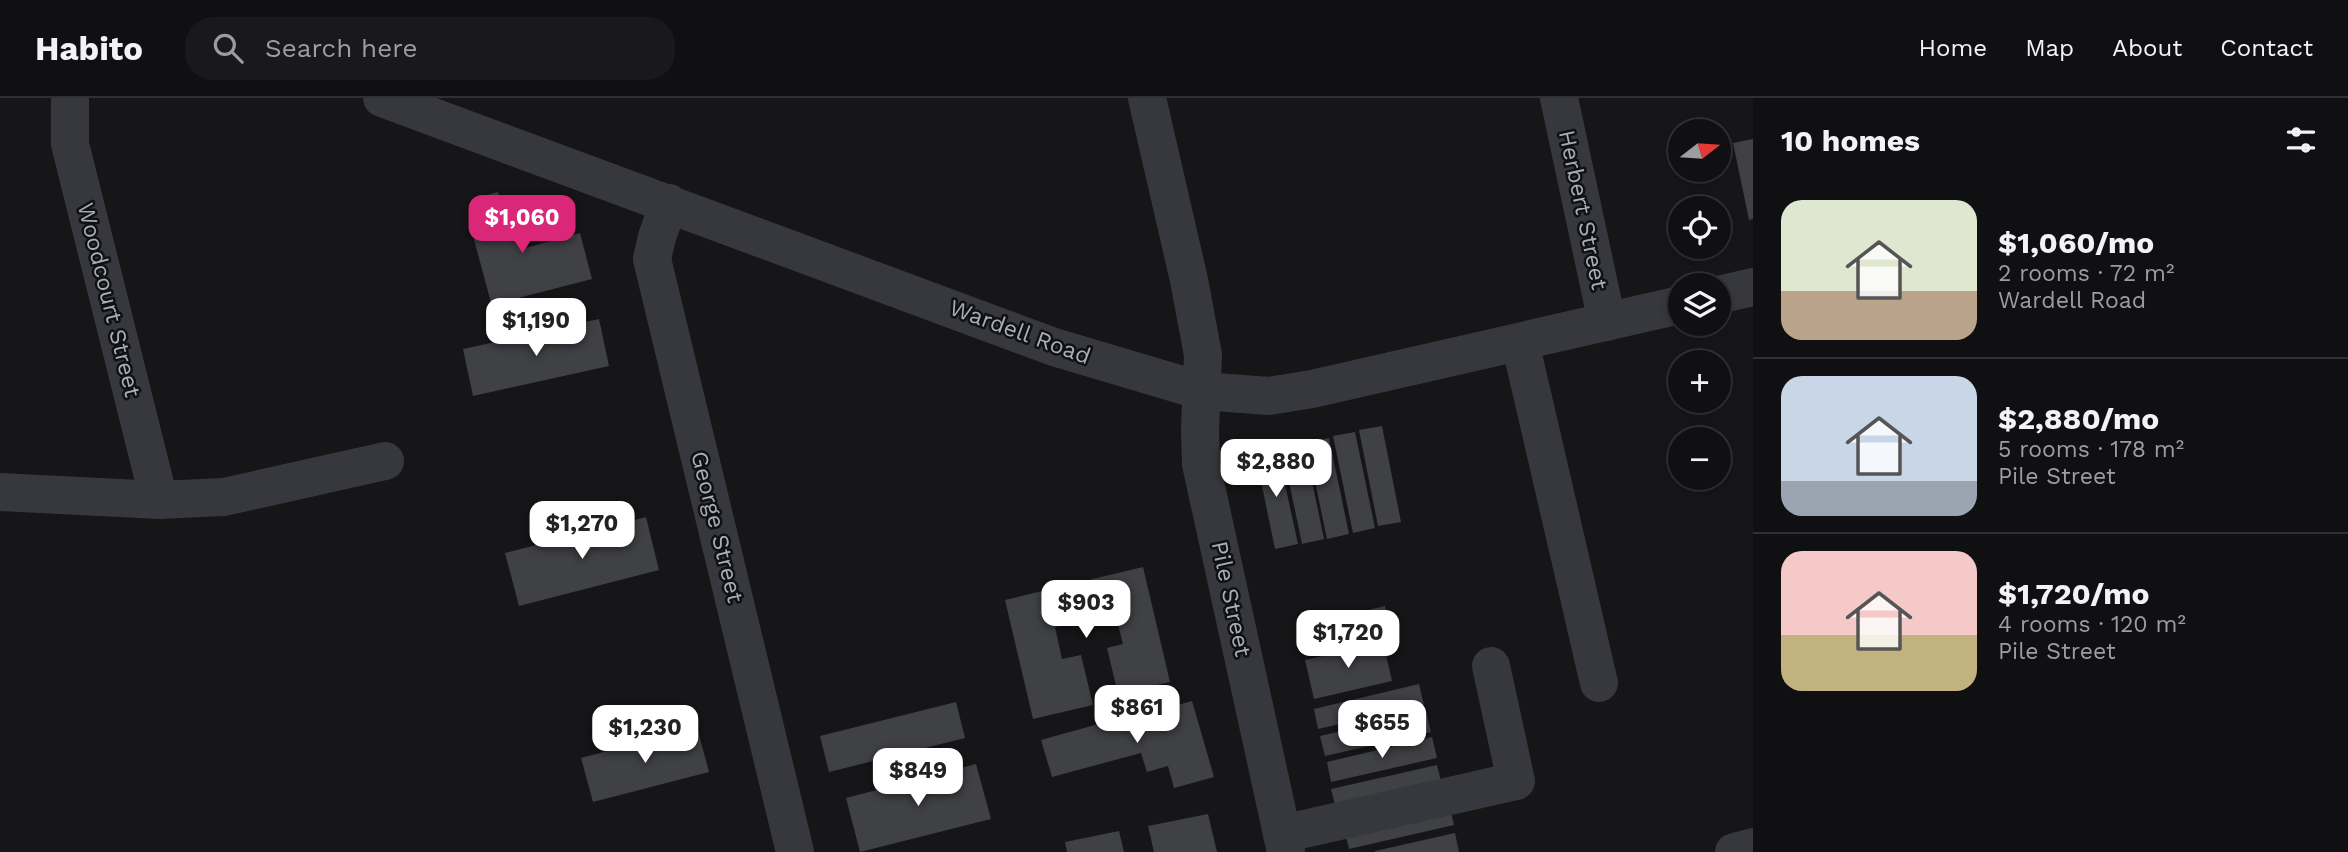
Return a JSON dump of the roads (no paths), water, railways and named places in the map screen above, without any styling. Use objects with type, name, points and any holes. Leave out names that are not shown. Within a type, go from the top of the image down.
[{"type":"street","name":"Woodcourt Street","points":[[69,98],[70,144],[159,500]]},
{"type":"street","name":"Wardell Road","points":[[382,98],[1054,347],[1202,391],[1269,396],[1312,390],[1668,308]]},
{"type":"street","name":"Pile Street","points":[[1147,98],[1189,280],[1203,355],[1201,464],[1284,843]]},
{"type":"street","name":"Herbert Street","points":[[1559,98],[1607,322]]},
{"type":"street","name":"George Street","points":[[669,203],[652,258],[796,852]]},
{"type":"street","points":[[1731,292],[1753,287]]},
{"type":"street","points":[[1520,342],[1599,683]]},
{"type":"street","points":[[0,492],[159,500],[225,497],[384,461]]},
{"type":"street","points":[[1284,843],[1516,781],[1491,666]]},
{"type":"street","points":[[1734,852],[1753,847]]}]
